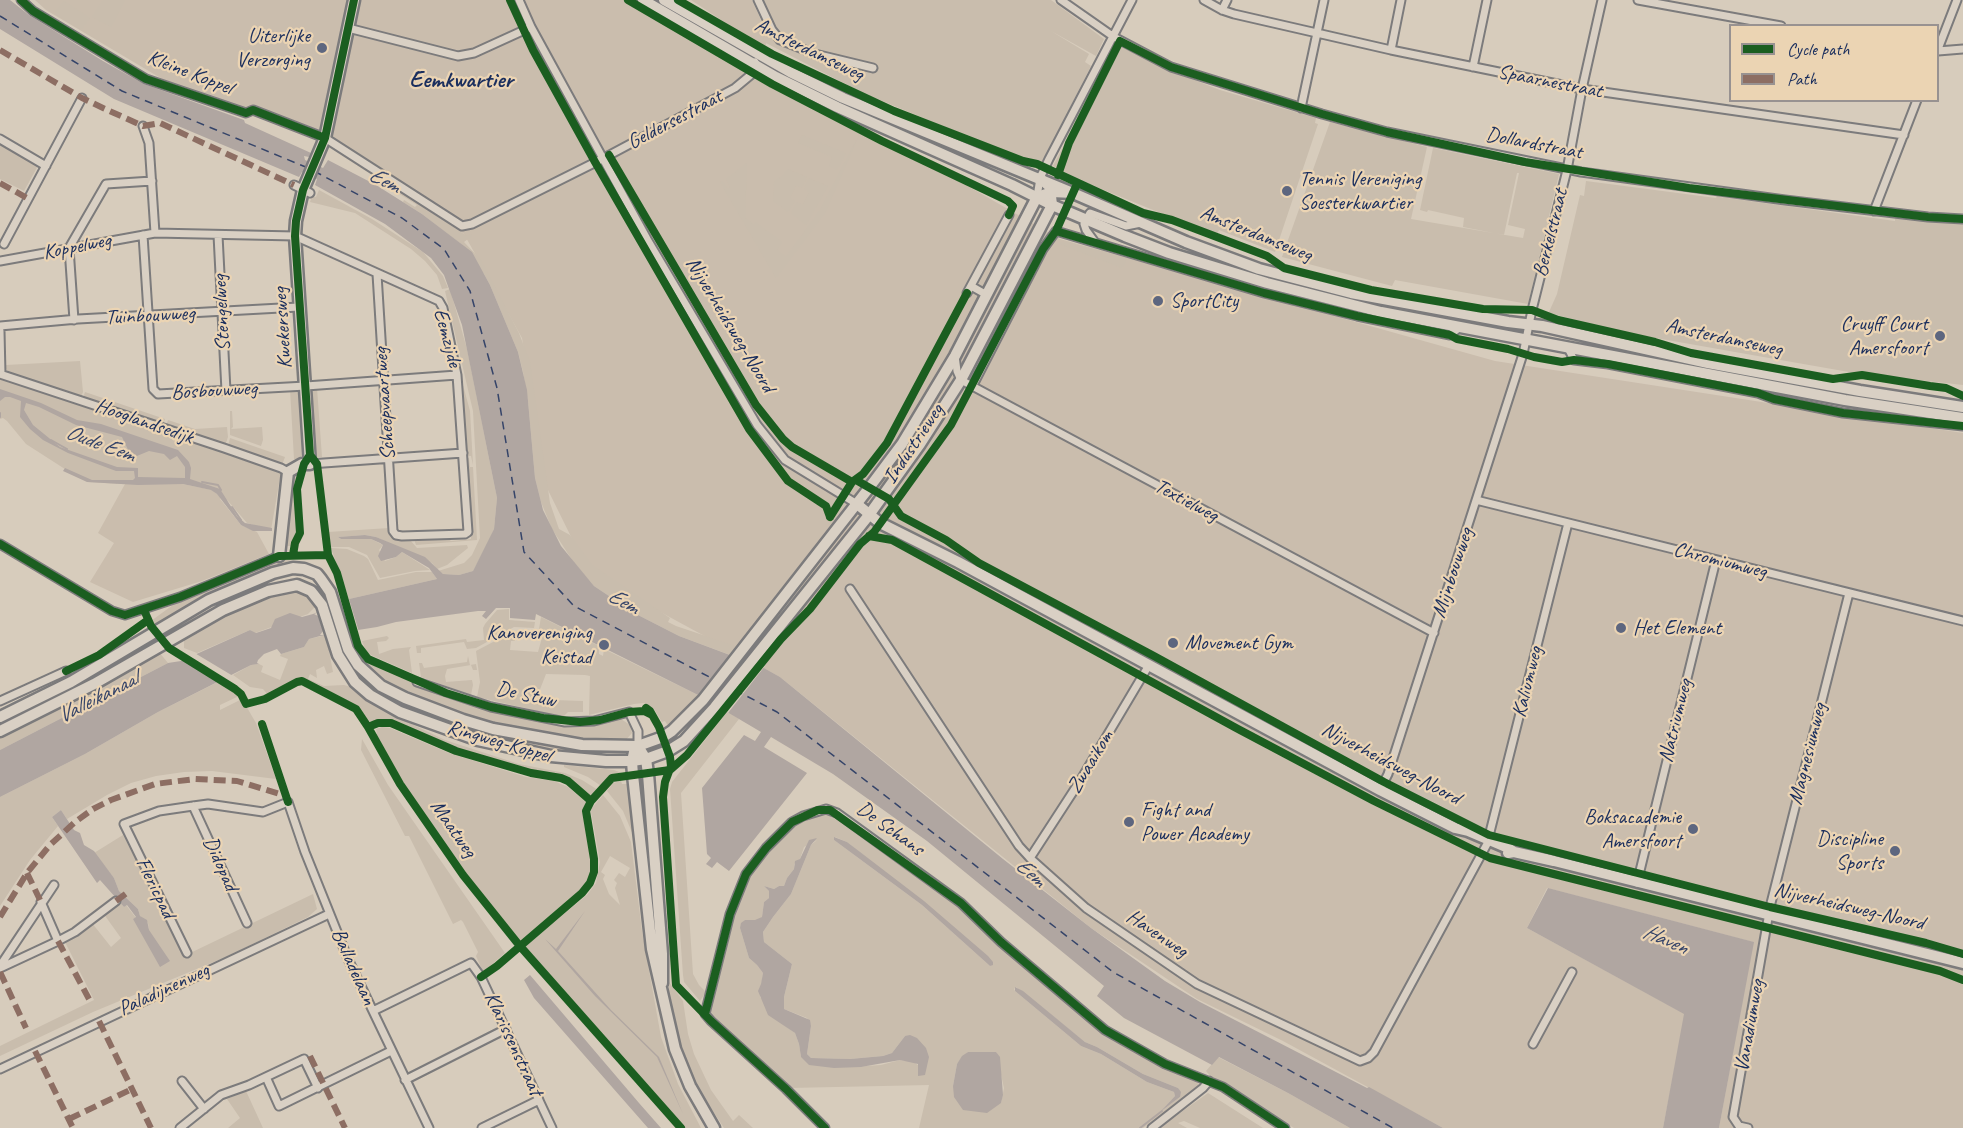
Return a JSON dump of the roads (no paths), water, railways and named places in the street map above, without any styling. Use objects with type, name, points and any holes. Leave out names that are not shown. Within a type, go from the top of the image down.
[{"type":"main road","name":"Kwekersweg","points":[[310,464],[295,236],[298,205],[325,138],[354,0]]},
{"type":"main road","name":"Amsterdamseweg","points":[[643,0],[757,66],[845,111],[1044,194]]},
{"type":"main road","name":"Amsterdamseweg","points":[[664,0],[747,48],[873,111],[1240,262],[1320,286],[1382,300],[1529,325],[1719,365],[1882,395],[1963,407]]},
{"type":"main road","points":[[1040,178],[1050,187],[1044,194]]},
{"type":"main road","points":[[1044,194],[1073,193]]},
{"type":"main road","name":"Industrieweg","points":[[703,700],[902,444],[955,356],[1044,194],[1052,205],[961,380],[920,444],[869,514],[715,707]]},
{"type":"main road","name":"Amsterdamseweg","points":[[1052,205],[1169,253],[1278,286],[1381,312],[1845,400],[1963,418]]},
{"type":"main road","points":[[279,556],[288,472],[302,464],[310,464]]},
{"type":"main road","name":"Nijverheidsweg-Noord","points":[[857,504],[880,523],[958,562],[1380,790],[1455,828],[1461,835],[1487,844],[1500,852],[1514,852],[1963,963]]},
{"type":"main road","name":"Ringweg-Koppel","points":[[0,717],[71,682],[199,605],[273,573],[293,568],[317,574],[326,585],[333,602],[338,655],[355,682],[381,702],[415,719],[478,740],[530,752],[606,761],[646,759],[668,751],[684,741],[715,707]]},
{"type":"main road","name":"Ringweg-Koppel","points":[[0,731],[94,684],[201,622],[268,591],[287,586],[304,587],[316,597],[338,638],[358,665],[381,686],[435,710],[493,729],[609,747],[638,746],[672,731],[703,700]]},
{"type":"main road","points":[[662,983],[662,954],[646,759],[638,746],[632,760],[652,949],[662,983],[675,1049],[690,1086],[714,1126]]},
{"type":"street","name":"Kleine Koppel","points":[[21,0],[33,10],[146,79],[246,113],[253,110],[325,138],[462,226],[472,224]]},
{"type":"street","name":"Nijverheidsweg-Noord","points":[[519,0],[531,27],[605,157],[647,239],[766,439],[785,460],[857,504]]},
{"type":"street","points":[[758,0],[772,30],[780,39],[815,54],[873,68]]},
{"type":"street","name":"Dollardstraat","points":[[1062,0],[1114,37],[1172,67],[1300,108],[1387,132],[1567,170],[1874,211],[1963,219]]},
{"type":"street","points":[[1040,178],[1132,0]]},
{"type":"street","name":"Spaarnestraat","points":[[1204,0],[1222,10],[1317,34],[1582,89],[1904,135]]},
{"type":"street","points":[[1222,10],[1227,0]]},
{"type":"street","points":[[1300,108],[1324,0]]},
{"type":"street","points":[[1391,50],[1401,0]]},
{"type":"street","points":[[1473,67],[1487,0]]},
{"type":"street","name":"Berkelstraat","points":[[1529,325],[1567,170],[1602,0]]},
{"type":"street","points":[[1638,0],[1672,3],[1771,24]]},
{"type":"street","points":[[1939,47],[1957,0]]},
{"type":"street","points":[[348,28],[458,56],[468,56],[531,27]]},
{"type":"street","points":[[747,48],[757,66]]},
{"type":"street","points":[[1939,50],[1963,49]]},
{"type":"street","name":"Geldersestraat","points":[[472,224],[735,88],[749,77],[757,66]]},
{"type":"street","points":[[3,261],[2,243],[82,98]]},
{"type":"street","points":[[1874,211],[1916,102]]},
{"type":"street","points":[[143,126],[148,143],[155,233]]},
{"type":"street","points":[[0,139],[46,166]]},
{"type":"street","points":[[74,320],[69,248],[106,184],[152,181]]},
{"type":"street","name":"Amsterdamseweg","points":[[1086,220],[1090,213],[1126,226],[1143,223]]},
{"type":"street","points":[[987,295],[969,290],[1009,215]]},
{"type":"street","points":[[1086,220],[1086,230],[1095,242]]},
{"type":"street","name":"Amsterdamseweg","points":[[972,387],[1044,249],[1056,231],[1264,293],[1377,320],[1449,335],[1461,326]]},
{"type":"street","name":"Koppelweg","points":[[3,261],[155,233],[295,236]]},
{"type":"street","points":[[143,235],[147,317]]},
{"type":"street","name":"Stengelweg","points":[[218,235],[226,391]]},
{"type":"street","name":"Eemzijde","points":[[295,236],[441,303],[457,375],[468,532],[465,534],[402,536],[395,533]]},
{"type":"street","name":"Scheepvaartweg","points":[[377,274],[395,533]]},
{"type":"street","name":"Tuinbouwweg","points":[[0,326],[299,307]]},
{"type":"street","name":"Bosbouwweg","points":[[147,317],[153,389],[158,394],[457,375]]},
{"type":"street","points":[[1526,339],[1529,325]]},
{"type":"street","points":[[0,331],[0,374]]},
{"type":"street","name":"Mijnbouwweg","points":[[1380,790],[1388,774],[1434,633],[1526,339]]},
{"type":"street","name":"Amsterdamseweg","points":[[1568,348],[1574,360],[1855,413],[1963,426]]},
{"type":"street","points":[[955,356],[961,380]]},
{"type":"street","name":"Hooglandsedijk","points":[[0,374],[288,472]]},
{"type":"street","name":"Textielweg","points":[[961,380],[1434,633]]},
{"type":"street","points":[[1845,400],[1855,413]]},
{"type":"street","points":[[310,464],[463,453]]},
{"type":"street","name":"Chromiumweg","points":[[1476,500],[1963,621]]},
{"type":"street","name":"Kaliumweg","points":[[1487,844],[1568,523]]},
{"type":"street","points":[[0,543],[112,611],[125,615],[180,597],[279,556]]},
{"type":"street","name":"Natriumweg","points":[[1637,883],[1716,560]]},
{"type":"street","name":"Havenweg","points":[[850,590],[1019,846],[1030,858],[1086,908],[1197,984],[1360,1061],[1368,1058],[1374,1052],[1487,844]]},
{"type":"street","name":"Magnesiumweg","points":[[1769,916],[1849,592]]},
{"type":"street","name":"Zwaaikom","points":[[1030,858],[1080,781],[1149,665]]},
{"type":"street","points":[[0,702],[66,671]]},
{"type":"street","name":"De Stuw","points":[[417,681],[491,707],[564,722],[594,721],[629,712],[638,731],[638,746]]},
{"type":"street","name":"Balladelaan","points":[[194,806],[208,804],[263,812],[288,802],[329,914],[391,1051],[429,1128]]},
{"type":"street","name":"Flericpad","points":[[187,953],[124,824],[159,811],[194,806]]},
{"type":"street","name":"Didopad","points":[[194,806],[247,922]]},
{"type":"street","name":"De Schans","points":[[825,1128],[705,1014],[730,914],[746,874],[766,848],[792,822],[823,809],[837,813],[961,903],[1001,942],[1105,1030],[1165,1064],[1209,1081]]},
{"type":"street","points":[[0,967],[54,885]]},
{"type":"street","points":[[0,967],[75,932],[116,901]]},
{"type":"street","points":[[41,902],[58,941]]},
{"type":"street","name":"Paladijnenweg","points":[[0,1069],[329,914]]},
{"type":"street","name":"Vanadiumweg","points":[[1748,1128],[1738,1126],[1733,1117],[1769,916]]},
{"type":"street","name":"Klarissenstraat","points":[[373,1011],[471,963],[481,977],[552,1128]]},
{"type":"street","points":[[1533,1044],[1572,972]]},
{"type":"street","points":[[405,1080],[506,1029]]},
{"type":"street","points":[[266,1077],[279,1106],[391,1051]]},
{"type":"street","points":[[180,1128],[221,1095],[249,1086],[304,1059],[321,1086]]},
{"type":"street","points":[[182,1081],[204,1109]]},
{"type":"street","points":[[1152,1128],[1209,1081],[1223,1087],[1284,1128]]},
{"type":"street","points":[[482,1128],[539,1100]]},
{"type":"water","points":[[0,0],[10,0],[29,15],[144,84],[244,120],[245,123],[311,153],[309,157],[304,156],[305,160],[323,168],[328,160],[376,185],[422,214],[472,252],[490,285],[518,352],[527,390],[535,478],[543,510],[561,546],[594,586],[636,614],[679,636],[762,667],[780,677],[1003,859],[1091,928],[1165,981],[1200,1002],[1369,1087],[1443,1128],[1350,1128],[1219,1057],[1212,1065],[1124,1018],[1097,996],[1104,986],[927,841],[833,774],[771,737],[764,747],[807,773],[729,871],[717,862],[712,868],[706,864],[711,858],[707,854],[702,788],[744,735],[755,741],[761,732],[700,696],[536,614],[535,620],[510,618],[510,608],[496,608],[486,619],[482,616],[486,611],[478,611],[396,622],[309,639],[304,647],[281,654],[277,649],[264,654],[258,660],[259,664],[251,665],[158,712],[85,754],[0,797],[0,750],[168,663],[181,661],[250,630],[256,633],[271,628],[275,619],[290,613],[302,617],[349,599],[437,579],[429,568],[402,552],[396,557],[381,561],[378,556],[383,545],[380,543],[371,539],[341,539],[338,537],[365,535],[376,537],[425,557],[443,574],[459,575],[473,571],[494,529],[497,498],[462,325],[444,275],[431,258],[385,224],[315,185],[317,179],[302,172],[299,177],[114,99],[0,29]]},
{"type":"water","points":[[0,389],[41,403],[77,420],[101,424],[178,450],[189,462],[190,479],[220,489],[237,516],[245,523],[272,528],[272,531],[253,531],[241,525],[217,494],[211,490],[183,484],[138,485],[87,482],[63,471],[65,468],[92,480],[133,480],[135,478],[134,471],[116,471],[68,453],[43,440],[20,417],[21,401],[5,397],[0,401]],"holes":[[[26,403],[76,425],[122,437],[132,458],[149,451],[164,454],[170,460],[177,456],[185,467],[185,478],[138,477],[138,468],[117,467],[60,447],[33,425],[24,410]]]},
{"type":"water","points":[[61,810],[74,830],[80,833],[84,845],[94,851],[114,878],[119,891],[138,909],[140,916],[147,920],[149,930],[170,961],[160,967],[133,919],[136,917],[127,905],[124,907],[100,880],[97,883],[52,817]]},
{"type":"water","points":[[834,837],[847,842],[924,901],[988,956],[993,965],[990,966],[922,905],[834,840]]},
{"type":"water","points":[[817,838],[811,845],[791,894],[763,932],[764,942],[792,964],[784,997],[784,1009],[810,1020],[807,1054],[811,1058],[850,1059],[883,1056],[892,1053],[905,1036],[910,1035],[917,1038],[926,1048],[929,1057],[925,1075],[918,1076],[918,1064],[900,1060],[861,1067],[834,1068],[809,1065],[801,1057],[795,1033],[768,1015],[758,991],[763,973],[749,958],[740,928],[741,923],[762,917],[764,902],[769,898],[769,891],[764,886],[774,889],[784,886],[794,869],[795,861],[800,859],[809,840]]},
{"type":"water","name":"Haven","points":[[1548,888],[1754,942],[1719,1128],[1663,1128],[1684,1014],[1527,928]]},
{"type":"water","points":[[585,911],[558,951],[611,1010],[659,1057],[683,1114],[657,1057],[595,996],[545,939],[556,949]]},
{"type":"water","points":[[530,975],[661,1128],[648,1128],[534,998],[524,980]]},
{"type":"water","points":[[1015,987],[1085,1042],[1143,1074],[1178,1088],[1181,1092],[1180,1097],[1160,1112],[1175,1096],[1174,1092],[1147,1082],[1101,1054],[1081,1046],[1015,991]]},
{"type":"water","points":[[968,1052],[996,1052],[1000,1057],[1003,1095],[1001,1103],[987,1113],[963,1110],[954,1097],[953,1086],[957,1064]]},
{"type":"waterway","name":"Oude Eem","points":[[51,440],[67,449]]},
{"type":"waterway","name":"Oude Eem","points":[[202,482],[218,485],[221,490]]},
{"type":"waterway","name":"Oude Eem","points":[[232,507],[241,520]]},
{"type":"waterway","points":[[1140,1128],[1162,1111]]},
{"type":"place","name":"Uiterlijke Verzorging","points":[[322,48]]},
{"type":"place","name":"Tennis Vereniging Soesterkwartier","points":[[1287,191]]},
{"type":"place","name":"SportCity","points":[[1158,301]]},
{"type":"place","name":"Cruyff Court Amersfoort","points":[[1940,336]]},
{"type":"place","name":"Het Element","points":[[1621,628]]},
{"type":"place","name":"Movement Gym","points":[[1173,643]]},
{"type":"place","name":"Kanovereniging Keistad","points":[[604,645]]},
{"type":"place","name":"Fight and Power Academy","points":[[1129,822]]},
{"type":"place","name":"Boksacademie Amersfoort","points":[[1693,829]]},
{"type":"place","name":"Discipline Sports","points":[[1895,851]]},
{"type":"district","name":"Eemkwartier","points":[[461,81]]},
{"type":"water label","name":"Eem","points":[[384,181]]},
{"type":"water label","name":"Eem","points":[[623,602]]},
{"type":"water label","name":"Valleikanaal","points":[[98,698]]},
{"type":"water label","name":"Eem","points":[[1030,873]]}]
